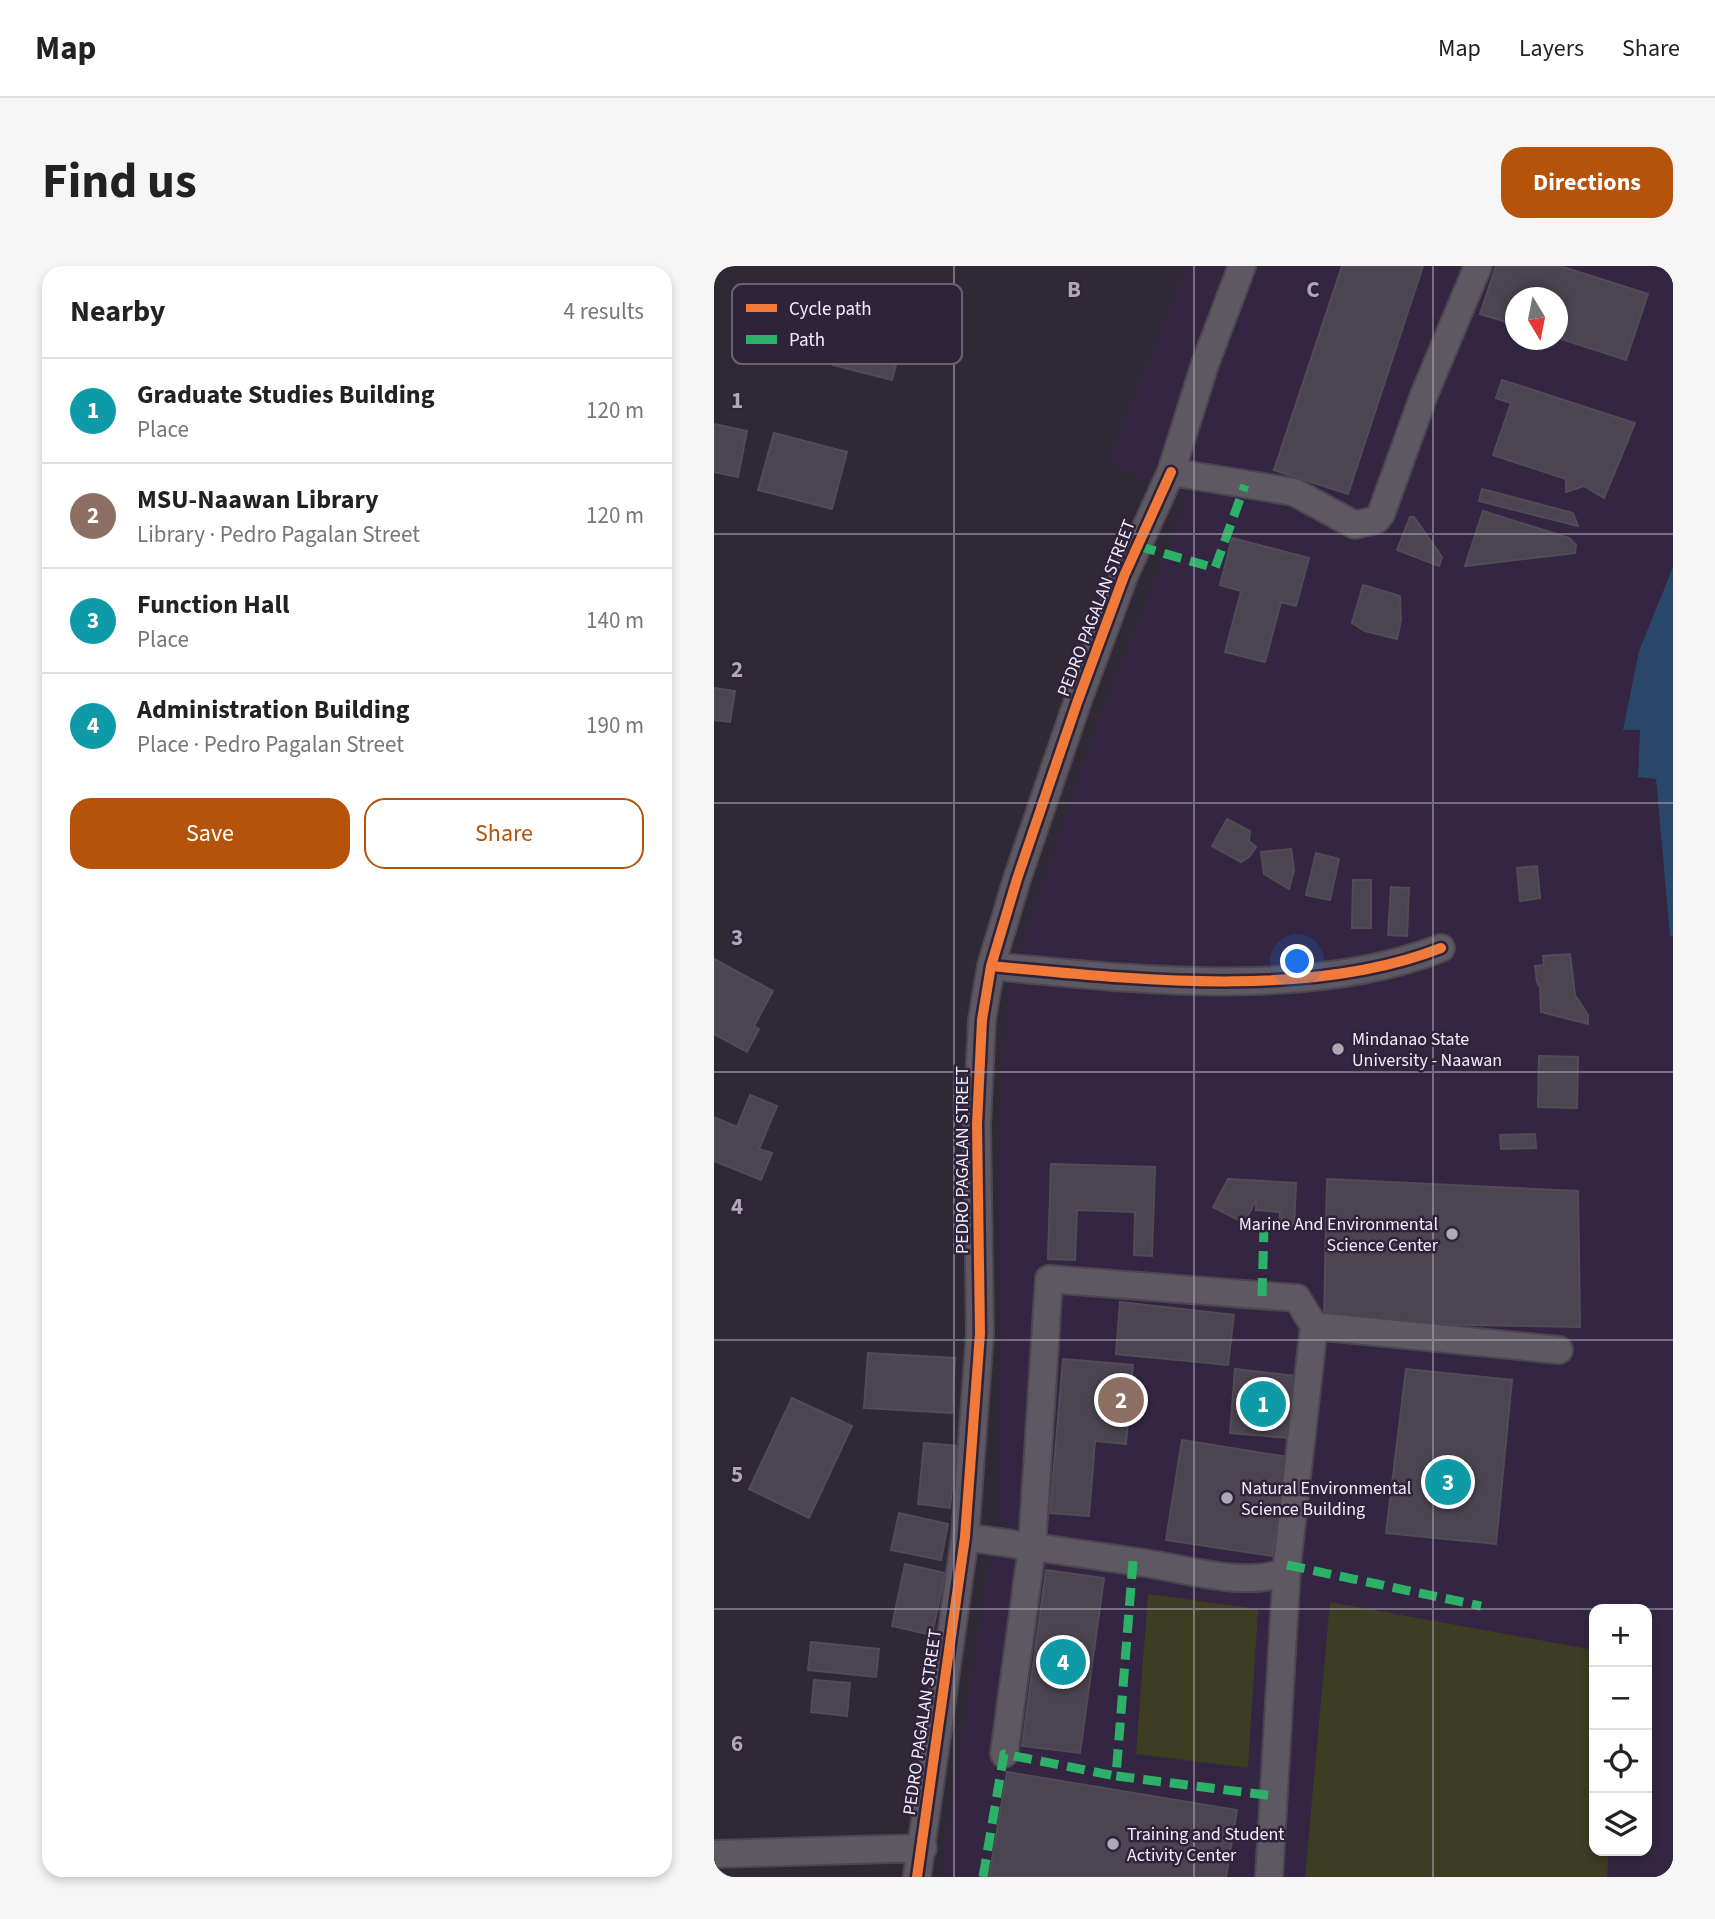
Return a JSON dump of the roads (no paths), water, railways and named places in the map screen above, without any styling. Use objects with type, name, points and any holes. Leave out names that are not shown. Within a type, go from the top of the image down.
[{"type":"street","name":"PEDRO PAGALAN STREET","points":[[917,1877],[965,1537],[980,1333],[977,1124],[982,1020],[991,966],[1017,879],[1077,703],[1124,576],[1171,472],[1205,364],[1242,266]]},
{"type":"street","points":[[1171,472],[1294,492],[1354,525],[1376,520],[1381,514],[1424,396],[1478,266]]},
{"type":"street","points":[[991,966],[1202,982],[1356,972],[1401,963],[1441,948]]},
{"type":"street","points":[[1004,1754],[1032,1547],[1049,1279],[1297,1298],[1314,1326],[1287,1565],[1269,1877]]},
{"type":"street","points":[[1314,1326],[1559,1350]]},
{"type":"street","points":[[965,1537],[1249,1579],[1282,1573],[1287,1565]]},
{"type":"street","points":[[714,1854],[923,1848]]},
{"type":"water","points":[[1673,567],[1673,936],[1670,936],[1656,779],[1638,777],[1640,730],[1623,730],[1639,651]]},
{"type":"place","name":"Mindanao State University - Naawan","points":[[1338,1049]]},
{"type":"place","name":"Marine And Environmental Science Center","points":[[1452,1234]]},
{"type":"place","name":"MSU-Naawan Library","points":[[1121,1400]]},
{"type":"place","name":"Graduate Studies Building","points":[[1263,1404]]},
{"type":"place","name":"Function Hall","points":[[1448,1482]]},
{"type":"place","name":"Natural Environmental Science Building","points":[[1227,1498]]},
{"type":"place","name":"Administration Building","points":[[1063,1662]]},
{"type":"place","name":"Training and Student Activity Center","points":[[1113,1844]]}]
